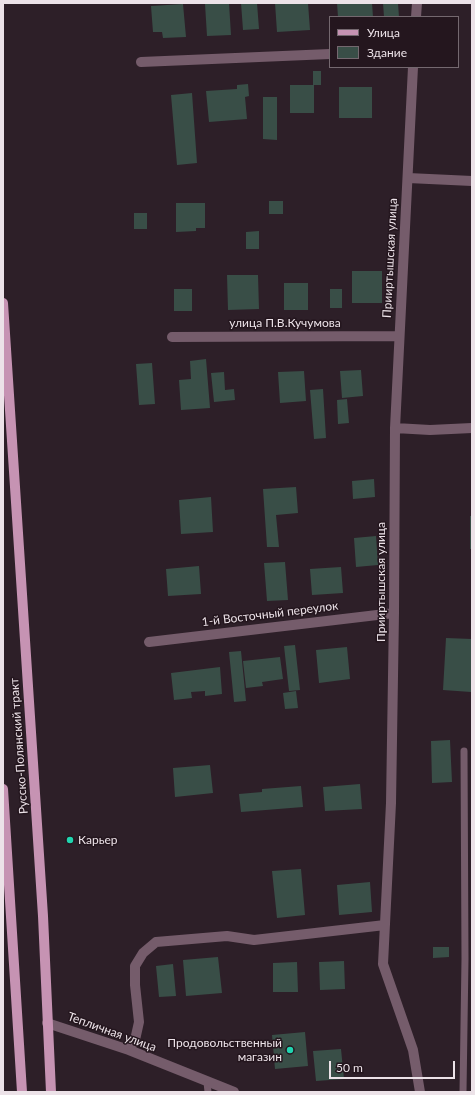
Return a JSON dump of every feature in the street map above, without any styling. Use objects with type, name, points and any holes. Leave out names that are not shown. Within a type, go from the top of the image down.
[{"type":"main road","name":"Русско-Полянский тракт","points":[[3,303],[43,916],[51,1092]]},
{"type":"main road","name":"Русско-Полянский тракт","points":[[3,789],[22,1092]]},
{"type":"street","points":[[416,16],[417,3]]},
{"type":"street","points":[[141,62],[329,54]]},
{"type":"street","name":"Прииртышская улица","points":[[413,68],[395,428],[391,803],[383,964],[413,1050],[420,1092]]},
{"type":"street","points":[[408,178],[472,181]]},
{"type":"street","name":"улица П.В.Кучумова","points":[[172,337],[399,336]]},
{"type":"street","points":[[395,428],[430,430],[472,428]]},
{"type":"street","name":"1-й Восточный переулок","points":[[149,642],[394,613]]},
{"type":"street","points":[[129,1050],[135,1040],[139,1022],[135,966],[143,953],[156,942],[227,936],[254,940],[384,925]]},
{"type":"street","name":"Тепличная улица","points":[[47,1023],[129,1050],[207,1087],[234,1092]]},
{"type":"lane","points":[[463,1092],[465,959],[464,751]]},
{"type":"building","points":[[229,3],[231,35],[207,36],[205,4]]},
{"type":"building","points":[[241,3],[257,3],[259,29],[243,30]]},
{"type":"building","points":[[275,3],[308,3],[310,30],[277,32]]},
{"type":"building","points":[[337,3],[372,3],[373,16],[338,16]]},
{"type":"building","points":[[383,3],[398,3],[399,16],[384,16]]},
{"type":"building","points":[[183,4],[186,37],[163,38],[162,32],[153,32],[151,6]]},
{"type":"building","points":[[313,71],[321,71],[321,85],[313,85]]},
{"type":"building","points":[[248,84],[249,96],[245,97],[247,119],[209,122],[206,91],[237,89],[237,85]]},
{"type":"building","points":[[290,85],[314,85],[314,113],[290,113]]},
{"type":"building","points":[[339,87],[372,87],[372,118],[339,118]]},
{"type":"building","points":[[192,93],[197,163],[177,165],[171,95]]},
{"type":"building","points":[[263,97],[277,97],[277,140],[263,139]]},
{"type":"building","points":[[269,201],[283,201],[283,214],[269,214]]},
{"type":"building","points":[[176,203],[205,203],[205,228],[196,228],[196,231],[176,232]]},
{"type":"building","points":[[134,213],[147,213],[147,229],[134,229]]},
{"type":"building","points":[[259,231],[259,249],[246,249],[246,232]]},
{"type":"building","points":[[352,271],[382,271],[382,303],[352,303]]},
{"type":"building","points":[[227,275],[258,275],[259,309],[228,310]]},
{"type":"building","points":[[284,283],[308,283],[308,310],[284,310]]},
{"type":"building","points":[[174,289],[192,289],[192,311],[174,311]]},
{"type":"building","points":[[330,289],[342,289],[342,308],[330,308]]},
{"type":"building","points":[[206,359],[210,408],[181,410],[179,380],[191,379],[190,361]]},
{"type":"building","points":[[152,363],[155,404],[139,405],[136,364]]},
{"type":"building","points":[[361,370],[363,396],[342,398],[340,371]]},
{"type":"building","points":[[304,371],[306,401],[280,403],[278,372]]},
{"type":"building","points":[[224,372],[225,390],[234,389],[235,400],[214,402],[211,373]]},
{"type":"building","points":[[323,389],[326,438],[314,439],[310,390]]},
{"type":"building","points":[[347,399],[349,423],[338,424],[337,400]]},
{"type":"building","points":[[374,479],[375,497],[353,499],[352,481]]},
{"type":"building","points":[[296,487],[298,513],[276,515],[279,547],[267,547],[263,489]]},
{"type":"building","points":[[211,497],[213,532],[181,534],[179,500]]},
{"type":"building","points":[[470,516],[472,516],[472,549],[470,549]]},
{"type":"building","points":[[376,536],[378,565],[356,567],[354,538]]},
{"type":"building","points":[[285,562],[288,600],[267,601],[264,563]]},
{"type":"building","points":[[199,566],[201,594],[168,596],[166,569]]},
{"type":"building","points":[[341,567],[343,593],[312,595],[310,569]]},
{"type":"building","points":[[446,638],[472,639],[471,692],[443,690]]},
{"type":"building","points":[[295,645],[300,690],[289,691],[284,646]]},
{"type":"building","points":[[347,647],[350,679],[319,683],[316,650]]},
{"type":"building","points":[[241,651],[246,701],[234,702],[229,652]]},
{"type":"building","points":[[280,657],[283,679],[262,682],[263,686],[246,688],[243,661]]},
{"type":"building","points":[[220,667],[222,694],[205,696],[205,691],[191,692],[192,698],[174,700],[171,673]]},
{"type":"building","points":[[296,691],[298,708],[285,709],[283,693]]},
{"type":"building","points":[[450,740],[452,782],[432,783],[431,741]]},
{"type":"building","points":[[210,765],[213,793],[175,797],[173,768]]},
{"type":"building","points":[[360,784],[362,809],[325,811],[323,787]]},
{"type":"building","points":[[301,786],[303,807],[241,812],[239,794],[262,792],[262,789]]},
{"type":"building","points":[[301,869],[305,915],[277,918],[272,871]]},
{"type":"building","points":[[370,882],[372,912],[339,915],[337,885]]},
{"type":"building","points":[[433,947],[449,947],[449,957],[433,958]]},
{"type":"building","points":[[218,957],[222,993],[186,996],[183,960]]},
{"type":"building","points":[[344,961],[345,989],[320,990],[319,962]]},
{"type":"building","points":[[297,962],[298,992],[273,992],[273,963]]},
{"type":"building","points":[[173,964],[176,996],[159,997],[156,966]]},
{"type":"building","name":"Продовольственный магазин","points":[[305,1032],[308,1066],[275,1069],[272,1035]]},
{"type":"building","points":[[341,1049],[344,1079],[316,1081],[313,1051]]},
{"type":"place","name":"Карьер","points":[[70,840]]},
{"type":"place","name":"Продовольственный магазин","points":[[290,1050]]}]
